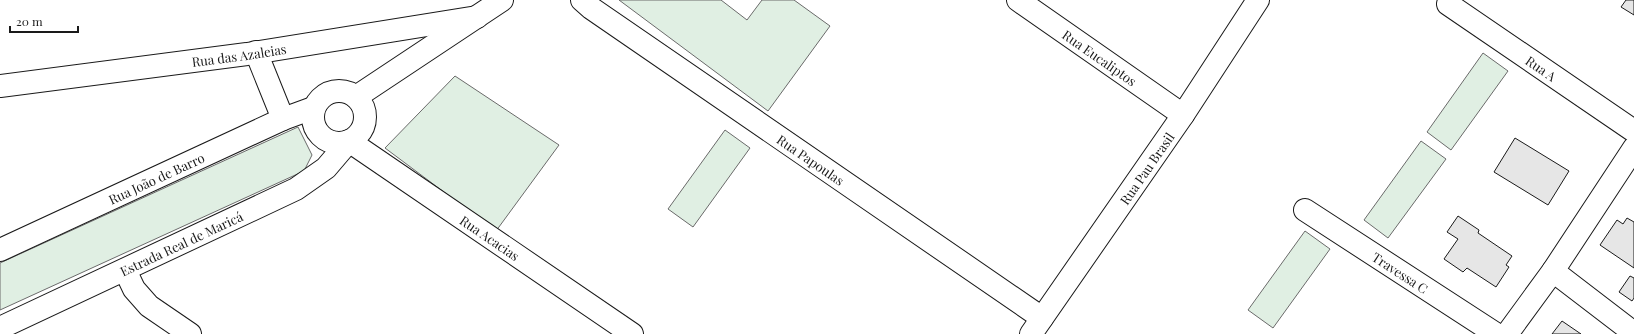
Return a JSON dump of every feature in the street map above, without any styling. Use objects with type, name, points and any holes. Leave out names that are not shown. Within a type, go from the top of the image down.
[{"type":"street","points":[[349,141],[332,143],[324,139],[318,133],[313,125],[312,117],[313,108],[317,101],[332,91],[345,91],[356,98],[502,0]]},
{"type":"street","name":"Rua Papoulas","points":[[582,0],[1036,326]]},
{"type":"street","name":"Rua Eucaliptos","points":[[1018,0],[1183,115]]},
{"type":"street","name":"Rua Pau Brasil","points":[[1036,326],[1183,115],[1258,0]]},
{"type":"street","name":"Rua A","points":[[1448,4],[1634,131]]},
{"type":"street","name":"Rua das Azaleias","points":[[0,86],[256,52],[477,17]]},
{"type":"street","points":[[256,52],[283,119]]},
{"type":"street","name":"Estrada Real de Maricá","points":[[0,328],[296,189],[326,168],[349,141],[357,136],[362,130],[365,121],[364,108],[356,98]]},
{"type":"street","name":"Rua João de Barro","points":[[0,250],[283,119],[313,108]]},
{"type":"street","name":"Rua Acacias","points":[[349,141],[632,334]]},
{"type":"street","points":[[1507,334],[1553,270],[1634,148]]},
{"type":"street","name":"Travessa C","points":[[1305,210],[1496,334]]},
{"type":"street","points":[[125,270],[134,289],[149,306],[190,334]]},
{"type":"street","points":[[1553,270],[1634,333]]},
{"type":"green space","points":[[619,0],[721,0],[747,20],[762,0],[794,0],[830,26],[768,111]]},
{"type":"green space","points":[[1483,53],[1508,71],[1451,150],[1427,132]]},
{"type":"green space","points":[[455,76],[559,145],[496,231],[385,148]]},
{"type":"green space","points":[[298,127],[312,155],[304,171],[0,310],[0,263]]},
{"type":"green space","points":[[725,130],[750,148],[693,227],[668,209]]},
{"type":"green space","points":[[1421,141],[1446,159],[1388,238],[1364,220]]},
{"type":"green space","points":[[1305,231],[1330,249],[1273,328],[1248,310]]},
{"type":"building","points":[[1626,0],[1634,0],[1634,15],[1621,7]]},
{"type":"building","points":[[1515,138],[1569,171],[1548,205],[1494,172]]},
{"type":"building","points":[[1458,216],[1479,230],[1478,233],[1512,256],[1506,265],[1509,267],[1496,287],[1467,268],[1463,272],[1444,259],[1458,239],[1447,232]]},
{"type":"building","points":[[1627,218],[1634,222],[1634,268],[1600,245],[1617,220],[1623,224]]},
{"type":"building","points":[[1630,276],[1634,278],[1634,298],[1632,301],[1619,292]]},
{"type":"building","points":[[1562,321],[1581,334],[1552,334]]}]
